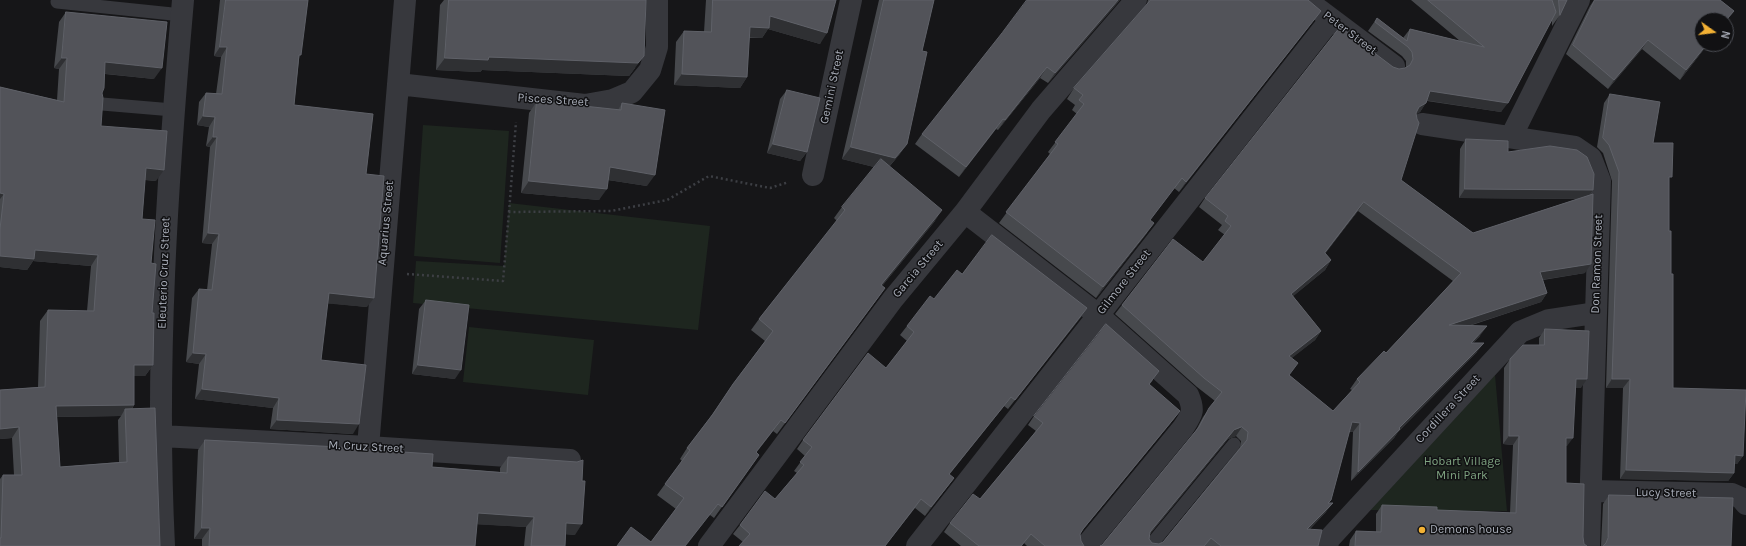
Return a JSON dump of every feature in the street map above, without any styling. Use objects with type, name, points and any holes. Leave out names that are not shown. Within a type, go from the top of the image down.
[{"type":"street","name":"Aquarius Street","points":[[368,447],[405,0]]},
{"type":"street","name":"Pisces Street","points":[[398,84],[585,105],[613,100],[632,92],[650,70],[657,47],[657,0]]},
{"type":"street","name":"Gemini Street","points":[[813,175],[851,0]]},
{"type":"street","name":"Garcia Street","points":[[709,546],[893,299],[965,212],[1041,110],[1136,0]]},
{"type":"street","name":"Peter Street","points":[[1306,0],[1394,66]]},
{"type":"street","points":[[1511,137],[1579,0]]},
{"type":"street","name":"Eleuterio Cruz Street","points":[[164,546],[160,362],[165,236],[173,110],[182,8]]},
{"type":"street","name":"Gilmore Street","points":[[917,546],[1331,19]]},
{"type":"street","name":"Don Ramon Street","points":[[1422,124],[1575,147],[1591,158],[1600,180],[1589,546]]},
{"type":"street","points":[[965,212],[1098,316],[1188,395],[1193,406],[1192,414],[1183,428],[1086,546]]},
{"type":"street","name":"Cordillera Street","points":[[1327,546],[1328,539],[1520,332],[1549,320],[1596,312]]},
{"type":"street","name":"M. Cruz Street","points":[[161,436],[570,460]]},
{"type":"street","name":"Lucy Street","points":[[1591,491],[1732,494],[1743,501]]},
{"type":"lane","points":[[57,2],[182,8]]},
{"type":"lane","points":[[102,104],[173,110]]},
{"type":"lane","points":[[1150,546],[1234,444]]},
{"type":"path","points":[[382,272],[503,281],[517,97]]},
{"type":"path","points":[[509,212],[611,211],[667,200],[709,176],[770,188],[813,175]]},
{"type":"green space","points":[[423,125],[509,131],[500,263],[414,256]]},
{"type":"green space","points":[[509,203],[710,226],[698,330],[413,303],[416,261],[504,266]]},
{"type":"green space","points":[[469,327],[594,340],[588,395],[463,382]]},
{"type":"green space","name":"Hobart Village Mini Park","points":[[1495,375],[1507,511],[1365,510]]},
{"type":"building","points":[[226,0],[308,0],[301,55],[299,55],[294,105],[373,114],[366,174],[384,176],[374,298],[329,293],[321,360],[366,365],[359,424],[277,420],[279,398],[202,389],[206,354],[193,353],[199,289],[212,290],[219,234],[208,233],[217,137],[213,137],[215,117],[203,116],[206,93],[222,94],[227,47],[220,47]]},
{"type":"building","points":[[449,0],[646,0],[644,56],[638,63],[489,57],[488,60],[445,58]]},
{"type":"building","points":[[713,0],[836,0],[827,33],[770,16],[769,28],[750,27],[747,77],[682,74],[684,31],[711,32]]},
{"type":"building","points":[[884,0],[934,0],[922,51],[927,52],[907,144],[895,158],[851,147]]},
{"type":"building","points":[[1027,0],[1118,0],[1055,73],[1047,67],[1005,120],[1003,119],[966,167],[922,134]]},
{"type":"building","points":[[1151,0],[1308,0],[1321,11],[1186,182],[1182,178],[1150,220],[1154,223],[1103,287],[1006,212],[1058,144],[1055,142],[1084,104],[1079,100],[1083,95],[1074,88]]},
{"type":"building","points":[[1428,0],[1552,0],[1556,12],[1508,103],[1430,91],[1426,103],[1419,107],[1416,113],[1419,123],[1401,180],[1473,233],[1593,194],[1591,264],[1540,272],[1547,293],[1449,325],[1487,326],[1471,343],[1484,343],[1399,428],[1400,429],[1358,472],[1360,423],[1352,422],[1331,500],[1328,503],[1333,503],[1307,529],[1322,530],[1318,546],[1221,546],[1211,538],[1204,546],[1100,546],[1199,427],[1209,408],[1222,392],[1204,378],[1122,305],[1173,239],[1203,262],[1231,226],[1225,221],[1228,216],[1205,198],[1340,27],[1393,67],[1399,69],[1410,65],[1413,59],[1412,52],[1408,47],[1375,22],[1377,18],[1407,41],[1410,29],[1484,47]],"holes":[[[1364,202],[1461,273],[1386,353],[1384,351],[1357,379],[1360,382],[1333,411],[1289,375],[1298,363],[1289,356],[1321,331],[1291,294],[1331,260],[1325,253]],[[1242,427],[1248,432],[1247,440],[1163,542],[1159,544],[1152,543],[1149,539],[1150,532],[1234,430]]]},
{"type":"building","points":[[1559,0],[1567,0],[1560,15]]},
{"type":"building","points":[[1595,0],[1720,0],[1734,11],[1694,12],[1694,52],[1701,52],[1686,70],[1648,40],[1614,80],[1573,45]]},
{"type":"building","points":[[66,12],[167,22],[162,68],[105,62],[104,88],[102,93],[101,126],[167,131],[164,170],[146,168],[142,219],[155,220],[151,263],[156,264],[152,313],[154,313],[153,365],[134,365],[134,405],[56,406],[60,467],[127,462],[125,409],[155,408],[160,546],[0,546],[3,475],[22,475],[19,427],[0,429],[0,390],[45,387],[48,310],[94,311],[98,255],[35,250],[34,259],[0,256],[0,229],[4,194],[0,193],[0,87],[64,102],[67,58],[62,58]]},
{"type":"building","points":[[787,90],[820,98],[807,152],[773,144]]},
{"type":"building","points":[[1610,94],[1660,102],[1653,143],[1673,143],[1672,177],[1669,177],[1669,231],[1671,231],[1671,274],[1673,274],[1673,388],[1746,390],[1743,456],[1735,455],[1734,473],[1626,470],[1630,379],[1612,379],[1619,172],[1609,145],[1603,138]]},
{"type":"building","points":[[537,101],[621,110],[622,103],[665,110],[655,175],[610,167],[607,189],[529,181]]},
{"type":"building","points":[[1466,139],[1508,141],[1508,152],[1550,146],[1577,150],[1587,157],[1594,174],[1593,190],[1465,189]]},
{"type":"building","points":[[881,159],[942,210],[881,285],[885,288],[785,423],[781,420],[756,452],[759,455],[722,507],[718,504],[685,546],[617,546],[631,527],[651,542],[684,498],[665,484],[690,450],[687,448],[773,331],[759,319],[845,210],[842,207]]},
{"type":"building","points":[[992,235],[1087,308],[1015,400],[1011,397],[949,474],[954,478],[931,507],[921,499],[885,546],[739,546],[750,534],[740,525],[765,491],[775,499],[804,465],[800,462],[812,447],[803,440],[868,353],[886,368],[914,332],[907,326],[930,296],[934,299],[957,270],[962,274]]},
{"type":"building","points":[[426,300],[469,305],[461,370],[418,365]]},
{"type":"building","points":[[1106,324],[1159,371],[1149,384],[1180,411],[1083,529],[1080,534],[1081,541],[1084,546],[1045,546],[1031,534],[1021,546],[979,546],[950,523],[973,494],[980,499],[1043,423],[1034,416]]},
{"type":"building","points":[[1545,329],[1589,331],[1587,379],[1576,379],[1573,438],[1566,438],[1566,483],[1584,484],[1583,537],[1584,544],[1587,546],[1355,546],[1356,531],[1381,532],[1382,505],[1437,507],[1437,510],[1516,513],[1519,436],[1509,436],[1510,359],[1523,345],[1544,345]]},
{"type":"building","points":[[205,440],[358,448],[357,449],[433,454],[432,467],[507,473],[508,457],[577,462],[583,460],[582,481],[585,481],[582,524],[566,523],[565,546],[531,546],[534,517],[478,513],[475,546],[209,546],[210,528],[202,528]]},
{"type":"building","points":[[1609,495],[1733,498],[1731,546],[1603,546],[1608,538]]},
{"type":"place","name":"Demons house","points":[[1422,530]]}]
